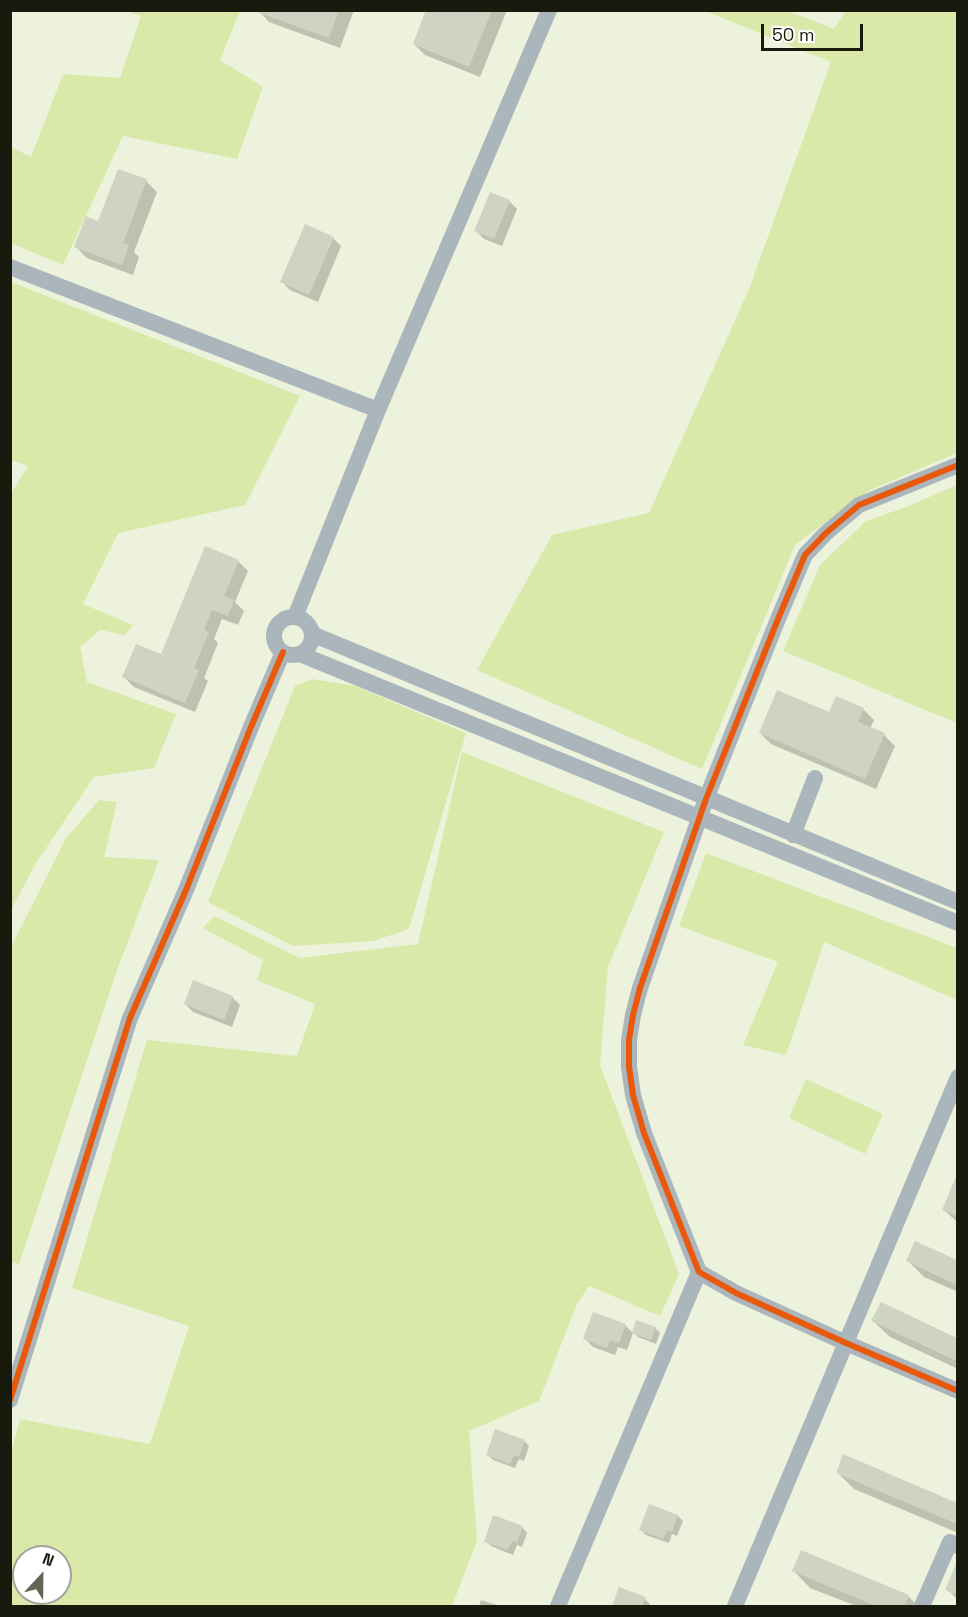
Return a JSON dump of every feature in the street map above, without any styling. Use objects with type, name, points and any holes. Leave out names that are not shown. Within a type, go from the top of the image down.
[{"type":"street","points":[[295,617],[378,410],[549,10]]},
{"type":"street","points":[[10,267],[378,410]]},
{"type":"street","points":[[957,465],[859,505],[826,533],[805,555],[706,799],[640,988],[629,1040],[629,1067],[633,1095],[644,1133],[699,1272],[736,1293],[846,1344],[957,1391]]},
{"type":"street","points":[[300,654],[309,646],[312,634],[310,628],[301,619],[295,617],[282,620],[274,631],[275,643],[283,652],[300,654],[957,923]]},
{"type":"street","points":[[312,634],[957,902]]},
{"type":"street","points":[[10,1400],[130,1018],[186,890],[283,652]]},
{"type":"street","points":[[793,835],[815,778]]},
{"type":"street","points":[[735,1606],[954,1094],[957,1077]]},
{"type":"street","points":[[558,1606],[699,1272]]},
{"type":"street","points":[[922,1606],[950,1542],[957,1546]]},
{"type":"green space","points":[[127,11],[240,11],[220,60],[263,87],[237,159],[123,136],[63,265],[11,243],[11,147],[31,157],[63,74],[120,78],[141,16]]},
{"type":"green space","points":[[705,11],[788,11],[834,29],[846,11],[957,11],[957,453],[868,491],[795,545],[702,769],[477,670],[552,535],[649,513],[749,289],[831,62]]},
{"type":"green space","points":[[11,282],[300,396],[245,505],[118,533],[83,604],[133,625],[125,635],[100,630],[80,647],[87,682],[176,714],[154,768],[94,777],[36,863],[11,910],[10,495],[28,466],[11,460]]},
{"type":"green space","points":[[957,485],[957,723],[783,651],[820,565],[866,521]]},
{"type":"green space","points":[[312,679],[355,686],[466,733],[409,929],[373,941],[293,946],[208,902],[295,686]]},
{"type":"green space","points":[[462,752],[664,832],[608,967],[600,1065],[679,1274],[660,1316],[589,1286],[577,1304],[539,1401],[469,1431],[477,1541],[452,1606],[11,1606],[11,1452],[20,1419],[150,1444],[189,1326],[72,1288],[147,1040],[297,1056],[315,1004],[257,980],[263,960],[203,928],[214,916],[300,958],[418,944]]},
{"type":"green space","points":[[99,800],[117,802],[104,857],[159,860],[117,970],[19,1264],[10,1261],[11,947],[66,838]]},
{"type":"green space","points":[[706,853],[957,948],[957,1000],[824,942],[786,1055],[743,1045],[778,962],[679,926]]},
{"type":"green space","points":[[806,1079],[883,1114],[865,1154],[789,1118]]},
{"type":"building","points":[[257,10],[339,10],[329,38],[257,12]]},
{"type":"building","points":[[426,10],[492,10],[469,67],[413,44]]},
{"type":"building","points":[[118,169],[147,179],[123,243],[129,245],[122,265],[74,247],[86,216],[98,221]]},
{"type":"building","points":[[490,192],[510,200],[494,239],[474,231]]},
{"type":"building","points":[[305,224],[334,237],[309,295],[280,282]]},
{"type":"building","points":[[205,546],[239,560],[224,596],[234,600],[228,616],[212,610],[204,630],[209,632],[194,668],[199,670],[185,703],[122,677],[136,644],[161,654]]},
{"type":"building","points":[[777,690],[829,712],[836,696],[864,708],[858,722],[885,733],[865,779],[759,733]]},
{"type":"building","points":[[193,980],[233,996],[224,1020],[184,1004]]},
{"type":"building","points":[[957,1174],[957,1216],[942,1210]]},
{"type":"building","points":[[915,1241],[957,1260],[957,1285],[906,1261]]},
{"type":"building","points":[[881,1302],[957,1338],[957,1361],[871,1321]]},
{"type":"building","points":[[593,1312],[626,1324],[619,1343],[610,1340],[607,1348],[583,1339]]},
{"type":"building","points":[[636,1320],[656,1327],[651,1340],[632,1333]]},
{"type":"building","points":[[495,1429],[525,1440],[519,1457],[514,1455],[510,1464],[486,1455]]},
{"type":"building","points":[[843,1454],[957,1503],[957,1524],[836,1473]]},
{"type":"building","points":[[649,1504],[678,1515],[672,1532],[667,1530],[663,1539],[639,1530]]},
{"type":"building","points":[[493,1515],[523,1526],[517,1543],[512,1541],[508,1550],[484,1542]]},
{"type":"building","points":[[801,1550],[909,1595],[904,1606],[876,1606],[792,1571]]},
{"type":"building","points":[[957,1561],[957,1595],[945,1590]]},
{"type":"building","points":[[619,1587],[646,1597],[642,1606],[612,1606]]},
{"type":"cycle path","points":[[958,465],[859,505],[826,533],[805,555],[706,799],[640,988],[629,1040],[629,1067],[633,1095],[644,1133],[699,1272],[736,1293],[958,1391]]},
{"type":"cycle path","points":[[10,1400],[130,1018],[186,890],[283,652]]}]
